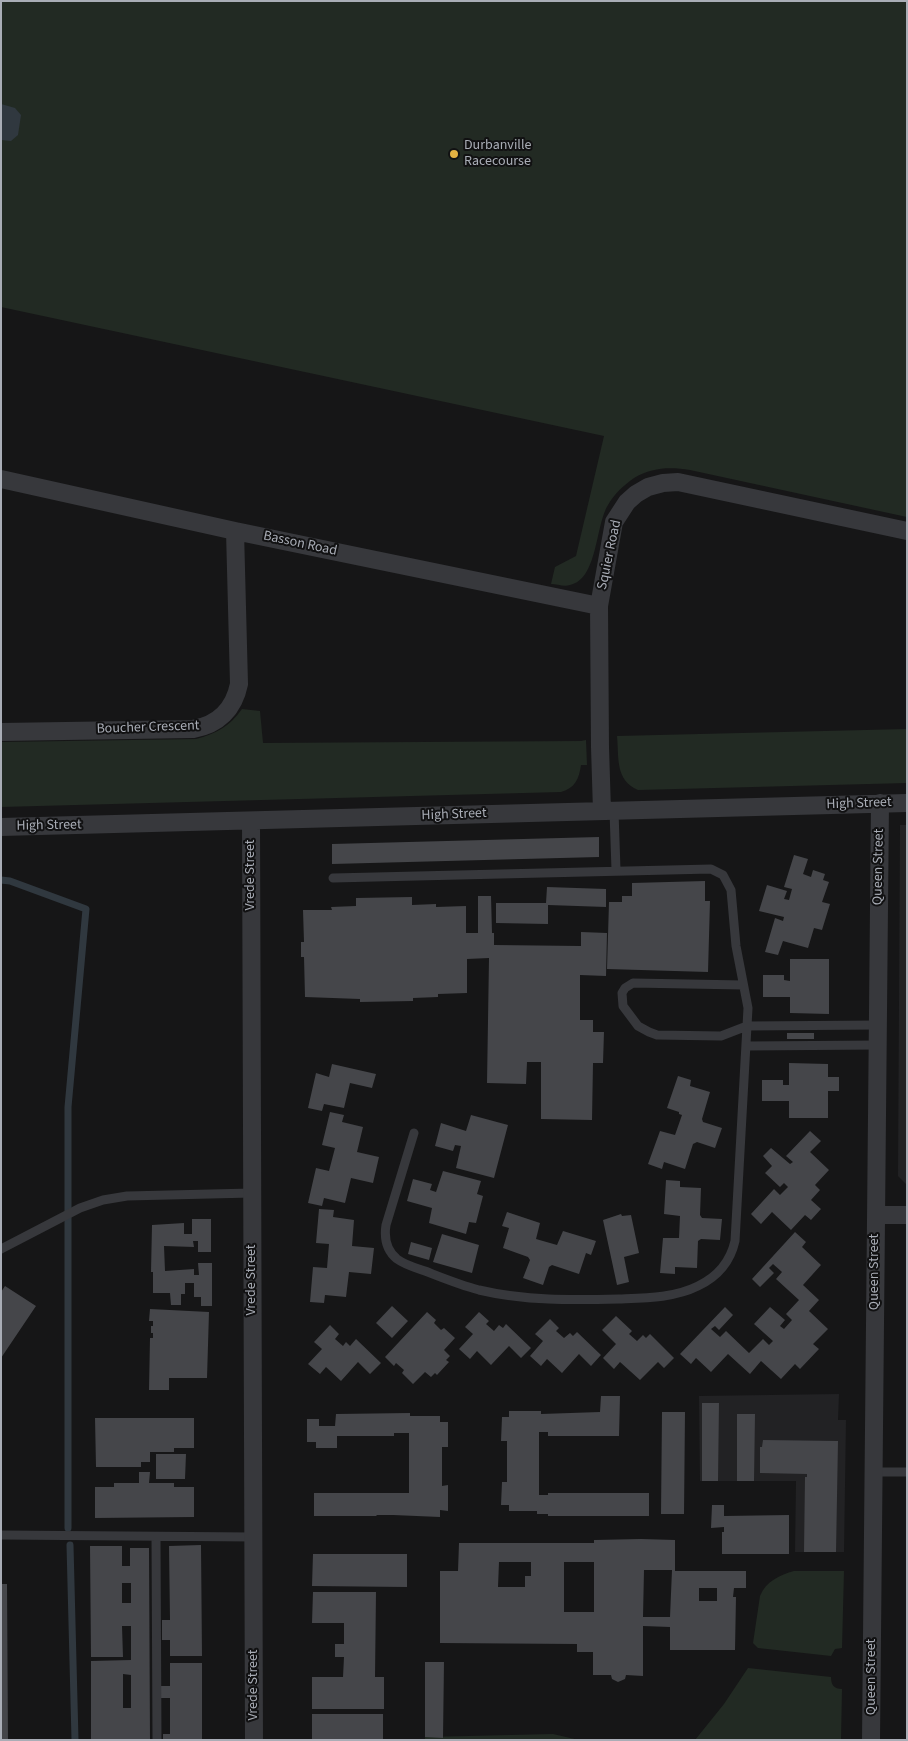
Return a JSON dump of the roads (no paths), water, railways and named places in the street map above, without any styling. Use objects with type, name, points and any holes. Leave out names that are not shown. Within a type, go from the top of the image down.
[{"type":"street","name":"Basson Road","points":[[1,479],[235,531],[599,606]]},
{"type":"street","name":"Squier Road","points":[[608,811],[600,747],[599,606],[614,522],[627,502],[648,487],[663,482],[678,482],[907,531]]},
{"type":"street","name":"Boucher Crescent","points":[[1,732],[193,729],[202,728],[218,720],[233,703],[239,684],[235,531]]},
{"type":"street","name":"Queen Street","points":[[872,1740],[880,803]]},
{"type":"street","name":"High Street","points":[[1,827],[907,803]]},
{"type":"street","name":"Vrede Street","points":[[251,821],[254,1740]]},
{"type":"street","points":[[876,1215],[907,1215]]},
{"type":"lane","points":[[608,811],[616,870]]},
{"type":"lane","points":[[333,878],[711,868],[723,875],[728,882],[733,900],[736,946],[748,1008],[747,1046],[735,1241],[732,1252],[724,1267],[716,1275],[697,1287],[653,1298],[581,1300],[513,1296],[479,1290],[455,1283],[401,1261],[390,1251],[384,1234],[414,1133]]},
{"type":"lane","points":[[743,986],[633,983],[625,988],[622,993],[622,1000],[623,1006],[634,1022],[643,1029],[657,1034],[721,1036],[747,1026],[878,1025]]},
{"type":"lane","points":[[747,1046],[878,1045]]},
{"type":"lane","points":[[1,1249],[80,1208],[103,1200],[127,1196],[252,1193]]},
{"type":"lane","points":[[874,1472],[907,1472]]},
{"type":"lane","points":[[1,1535],[253,1537]]},
{"type":"lane","points":[[156,1537],[157,1740]]},
{"type":"waterway","points":[[1,880],[10,881],[86,909],[68,1107],[68,1528]]},
{"type":"waterway","points":[[70,1545],[75,1740]]},
{"type":"place","name":"Durbanville Racecourse","points":[[454,154]]}]
